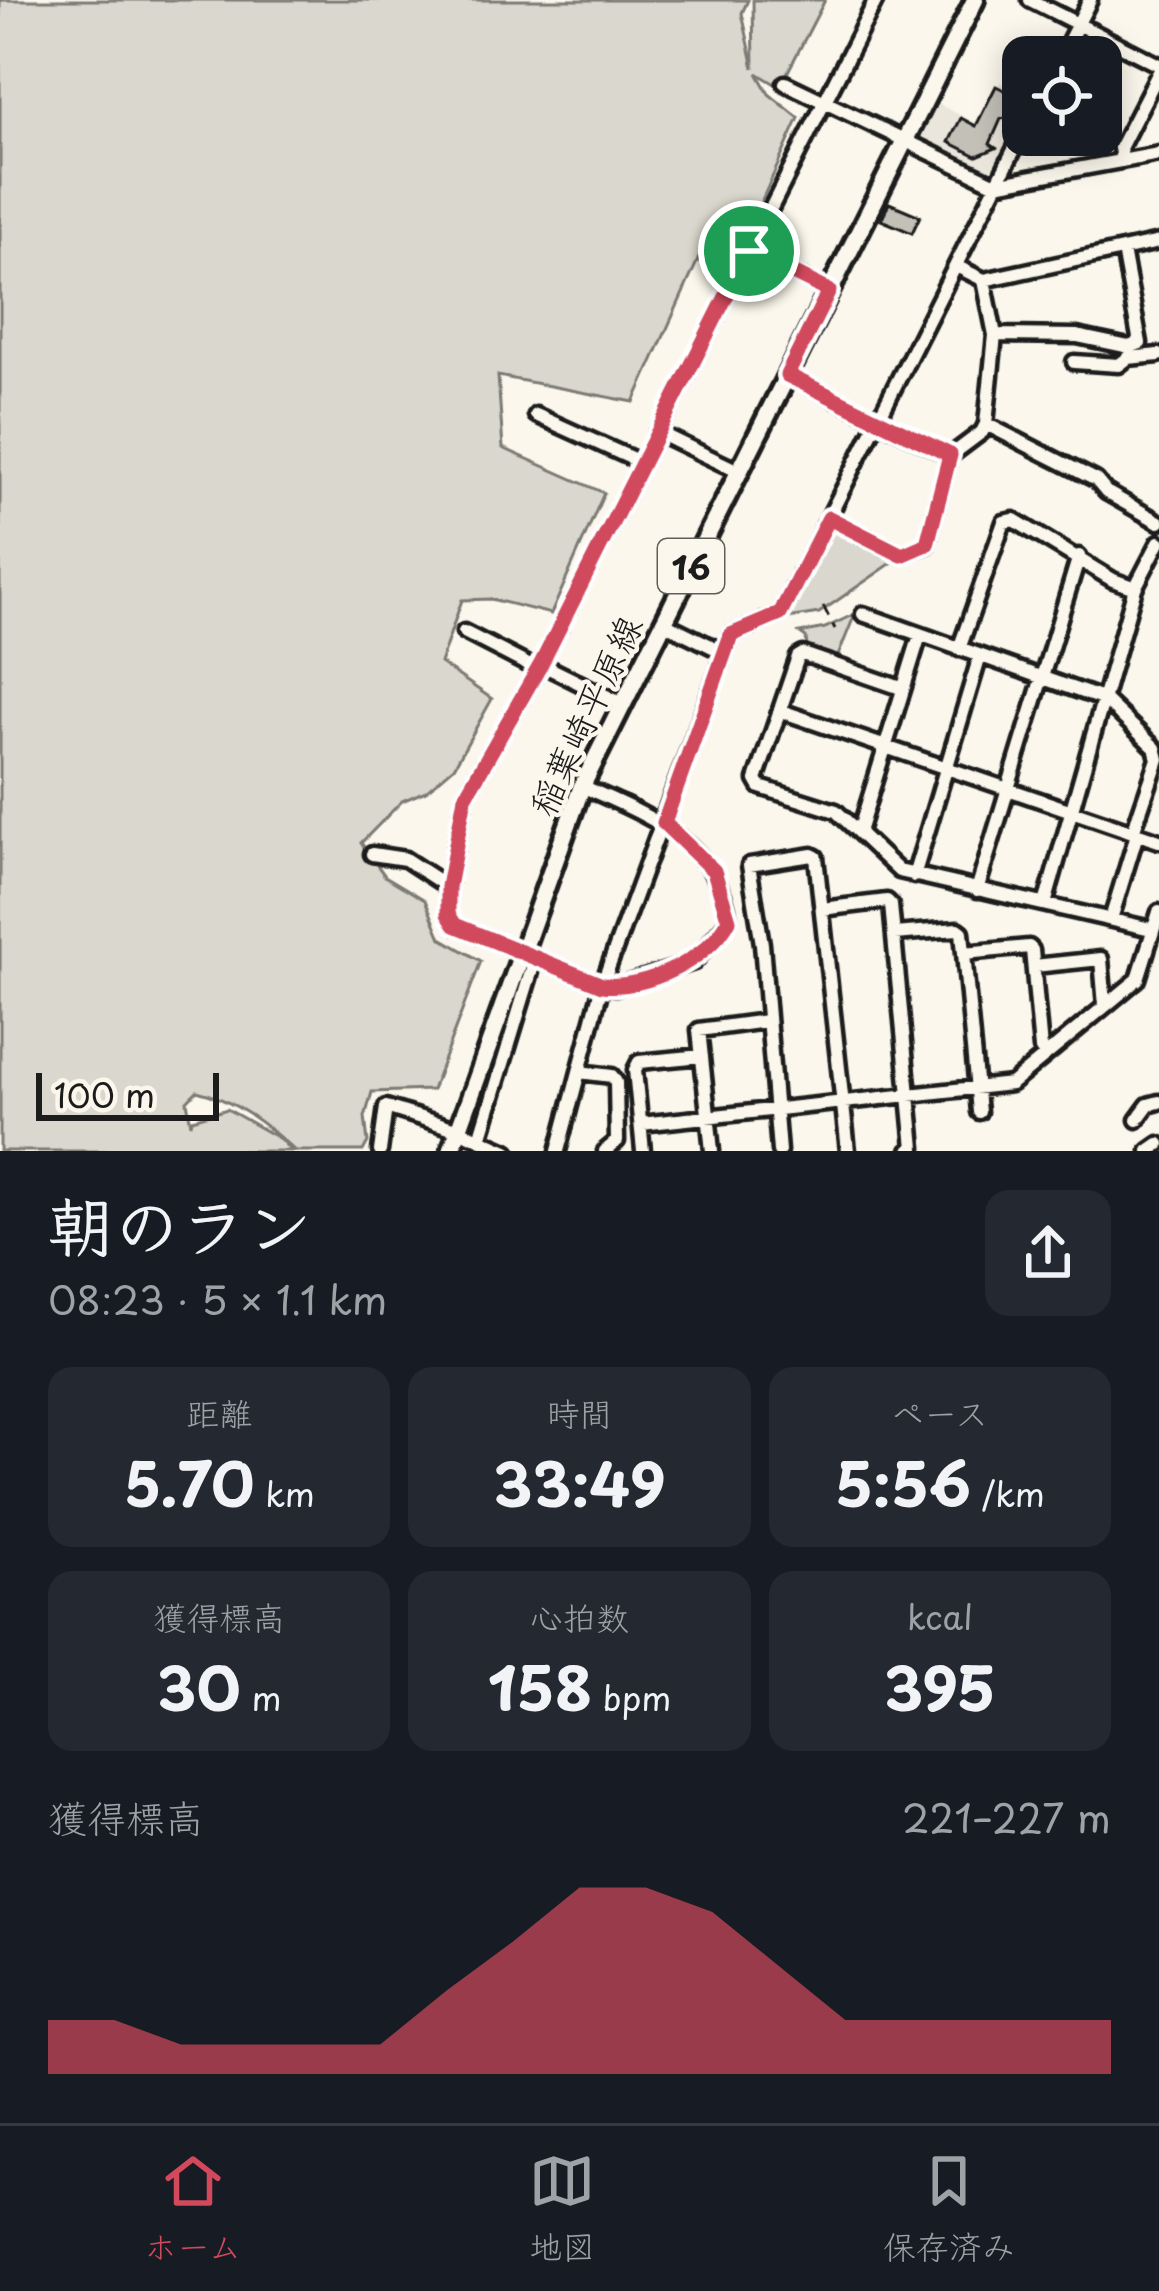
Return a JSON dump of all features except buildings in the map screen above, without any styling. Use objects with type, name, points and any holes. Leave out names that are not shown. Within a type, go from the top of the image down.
[{"type":"main road","name":"稲葉崎平原線","points":[[451,1151],[528,956],[582,785],[975,0]]},
{"type":"street","points":[[582,785],[664,823],[714,871],[729,920],[694,962],[616,986],[602,985],[455,925],[448,914],[448,887],[465,797],[539,667],[876,0]]},
{"type":"street","points":[[1030,0],[1159,69],[1120,148],[1122,161]]},
{"type":"street","points":[[1072,36],[1090,0]]},
{"type":"street","points":[[784,82],[996,184],[1159,154]]},
{"type":"street","points":[[558,1151],[602,985],[731,635],[780,614],[1011,156]]},
{"type":"street","points":[[956,266],[984,280],[1159,242]]},
{"type":"street","points":[[995,335],[1077,336],[1129,347],[1140,343],[1123,250]]},
{"type":"street","points":[[749,251],[829,291]]},
{"type":"street","points":[[829,518],[902,555],[927,544],[950,455],[986,424],[995,335],[984,280]]},
{"type":"street","points":[[1074,362],[1118,365],[1127,358],[1159,355]]},
{"type":"street","points":[[787,375],[950,455]]},
{"type":"street","points":[[536,415],[642,464]]},
{"type":"street","points":[[986,424],[1096,480],[1106,492],[1159,522]]},
{"type":"street","points":[[657,432],[738,471]]},
{"type":"street","points":[[959,649],[1004,521],[1014,520],[1113,580],[1135,588]]},
{"type":"street","points":[[1046,904],[1135,588],[1159,542]]},
{"type":"street","points":[[977,890],[1079,556]]},
{"type":"street","points":[[863,614],[1105,700],[1155,748],[1158,758],[1111,919]]},
{"type":"street","points":[[662,622],[725,653]]},
{"type":"street","points":[[464,632],[620,703]]},
{"type":"street","points":[[859,832],[920,635]]},
{"type":"street","points":[[902,688],[803,654],[798,657],[756,780],[760,787],[836,811],[899,871],[1151,928]]},
{"type":"street","points":[[914,876],[980,656]]},
{"type":"street","points":[[781,710],[1159,841]]},
{"type":"street","points":[[372,854],[405,859],[448,887]]},
{"type":"street","points":[[779,1151],[762,944],[749,865],[816,857],[848,1151]]},
{"type":"street","points":[[822,908],[887,901],[910,1096],[914,1148],[909,1151]]},
{"type":"street","points":[[641,1124],[1011,1084],[1138,979],[1159,912]]},
{"type":"street","points":[[894,934],[962,932],[979,1112]]},
{"type":"street","points":[[964,953],[1029,947],[1041,1049],[1046,1055]]},
{"type":"street","points":[[480,1139],[528,956]]},
{"type":"street","points":[[1034,966],[1101,959],[1105,1006]]},
{"type":"street","points":[[712,1151],[702,1028],[766,1021]]},
{"type":"street","points":[[644,1151],[634,1070],[639,1062],[701,1056]]},
{"type":"street","points":[[579,1072],[612,1076],[616,1082],[616,1141],[604,1151]]},
{"type":"street","points":[[1137,1120],[1148,1106],[1159,1102]]},
{"type":"street","points":[[380,1151],[386,1107],[506,1151]]},
{"type":"street","points":[[1149,1151],[1159,1144]]},
{"type":"path","points":[[823,606],[835,629]]},
{"type":"shaded area","points":[[0,0],[748,0],[742,13],[754,68],[753,0],[825,0],[780,87],[757,73],[769,94],[799,118],[756,213],[720,211],[634,402],[498,376],[503,448],[604,493],[551,614],[491,599],[462,600],[440,663],[492,699],[454,767],[426,791],[402,801],[361,843],[385,876],[425,900],[441,938],[481,961],[432,1090],[372,1092],[363,1151],[295,1151],[249,1114],[197,1091],[187,1101],[191,1124],[192,1119],[227,1109],[280,1139],[291,1151],[0,1151]]},
{"type":"shaded area","points":[[1002,83],[1005,156],[1000,166],[987,170],[919,137],[935,102],[977,124]]},
{"type":"shaded area","points":[[833,529],[896,560],[819,613],[788,618]]},
{"type":"shaded area","points":[[855,614],[838,656],[807,647],[800,633]]},
{"type":"route","points":[[749,251],[829,291],[787,375],[950,455],[927,544],[902,555],[829,518],[780,614],[731,635],[664,823],[714,871],[729,920],[694,962],[616,986],[602,985],[455,925],[448,914],[448,887],[465,797],[541,664],[749,251]]}]
